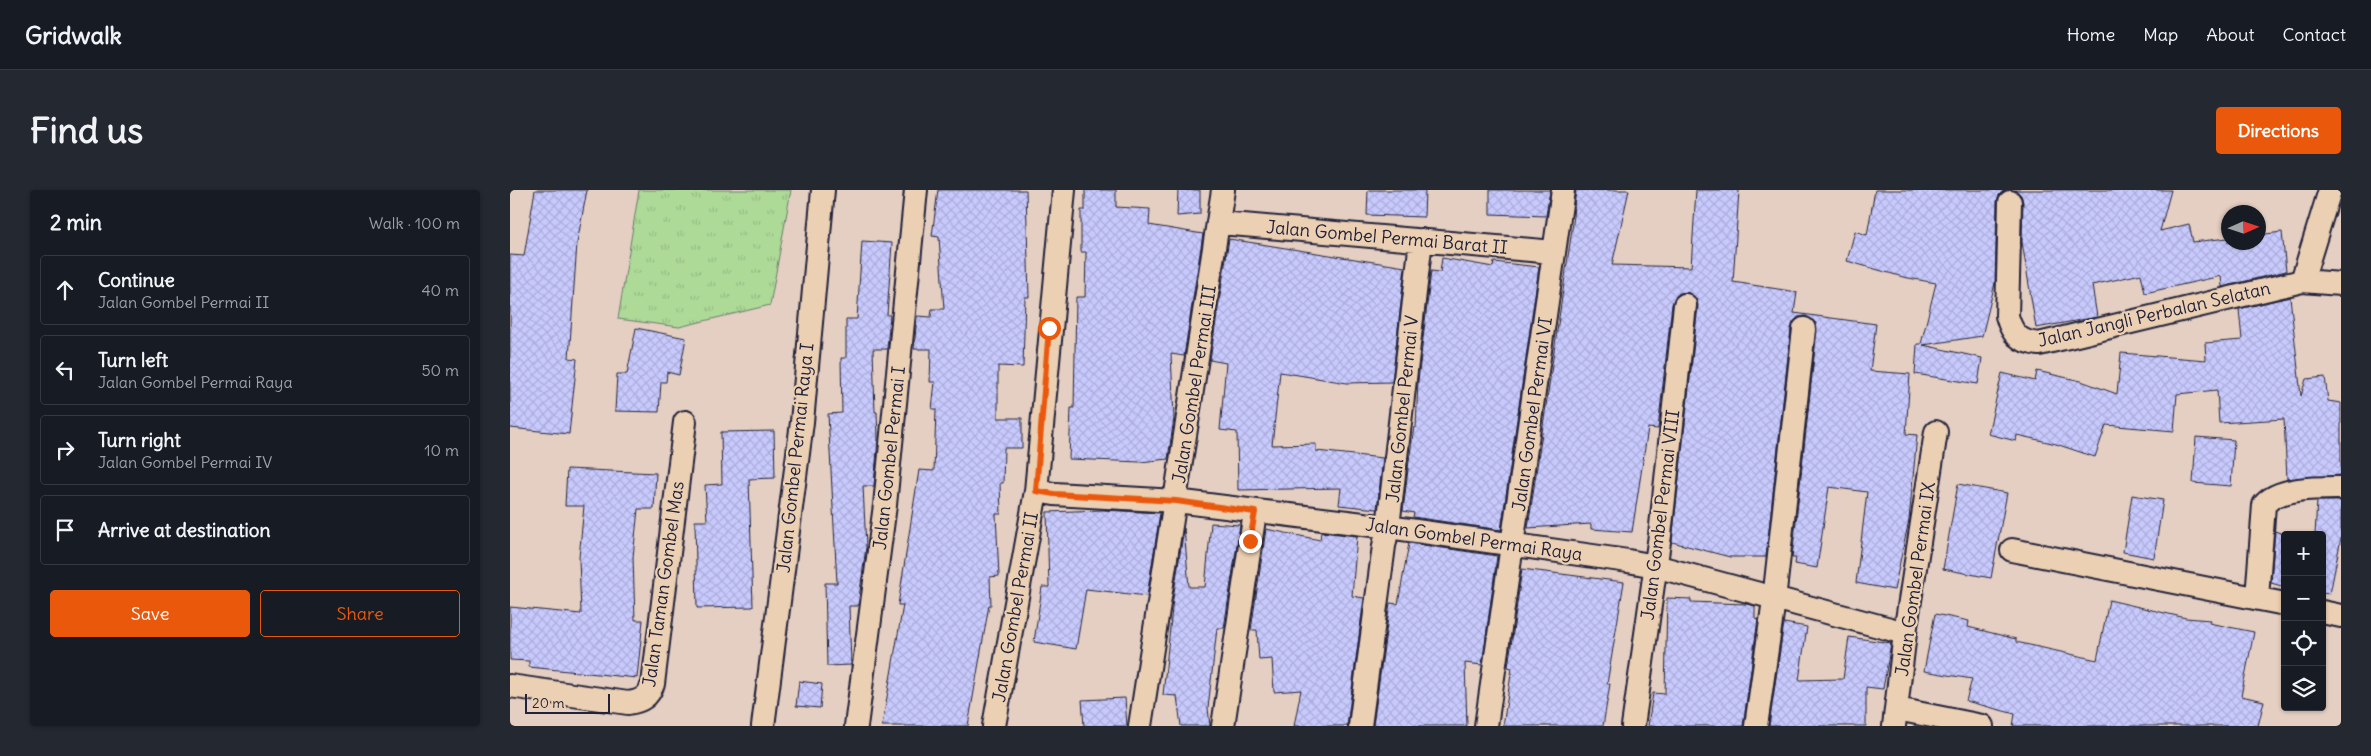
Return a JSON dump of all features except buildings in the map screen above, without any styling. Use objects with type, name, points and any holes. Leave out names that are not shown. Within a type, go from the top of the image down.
[{"type":"street","name":"Jalan Gombel Permai Raya I","points":[[763,726],[802,422],[823,190]]},
{"type":"street","name":"Jalan Gombel Permai I","points":[[856,726],[885,505],[916,190]]},
{"type":"street","name":"Jalan Gombel Permai II","points":[[994,726],[1036,491],[1064,190]]},
{"type":"street","name":"Jalan Gombel Permai III","points":[[1140,726],[1220,223],[1223,190]]},
{"type":"street","name":"Jalan Gombel Permai VI","points":[[1486,726],[1514,546],[1563,190]]},
{"type":"street","points":[[2302,281],[2330,190]]},
{"type":"street","name":"Jalan Jangli Perbalan Selatan","points":[[2010,202],[2007,316],[2011,330],[2019,339],[2027,343],[2039,344],[2302,281],[2341,284]]},
{"type":"street","name":"Jalan Gombel Permai Barat II","points":[[1220,223],[1554,252]]},
{"type":"street","name":"Jalan Gombel Permai V","points":[[1360,726],[1388,527],[1421,240]]},
{"type":"street","name":"Jalan Gombel Permai VIII","points":[[1632,726],[1655,566],[1685,304]]},
{"type":"street","points":[[1756,726],[1774,600],[1804,329]]},
{"type":"street","name":"Jalan Taman Gombel Mas","points":[[510,686],[628,703],[638,702],[649,694],[653,684],[685,422]]},
{"type":"street","name":"Jalan Gombel Permai IX","points":[[1896,717],[1905,633],[1936,432]]},
{"type":"street","points":[[2257,598],[2264,505],[2269,498],[2280,494],[2318,488],[2341,488]]},
{"type":"street","name":"Jalan Gombel Permai Raya","points":[[1036,491],[1054,494],[1176,501],[1388,527],[1655,566],[1774,600],[1905,633]]},
{"type":"street","points":[[1223,726],[1255,512]]},
{"type":"street","points":[[2012,550],[2281,603]]},
{"type":"street","points":[[2326,613],[2341,616]]},
{"type":"street","points":[[1896,717],[1982,726]]},
{"type":"green space","points":[[639,190],[791,190],[770,305],[679,327],[618,319]]},
{"type":"route","points":[[1049,328],[1036,491],[1054,494],[1176,501],[1255,512],[1250,541]]}]
